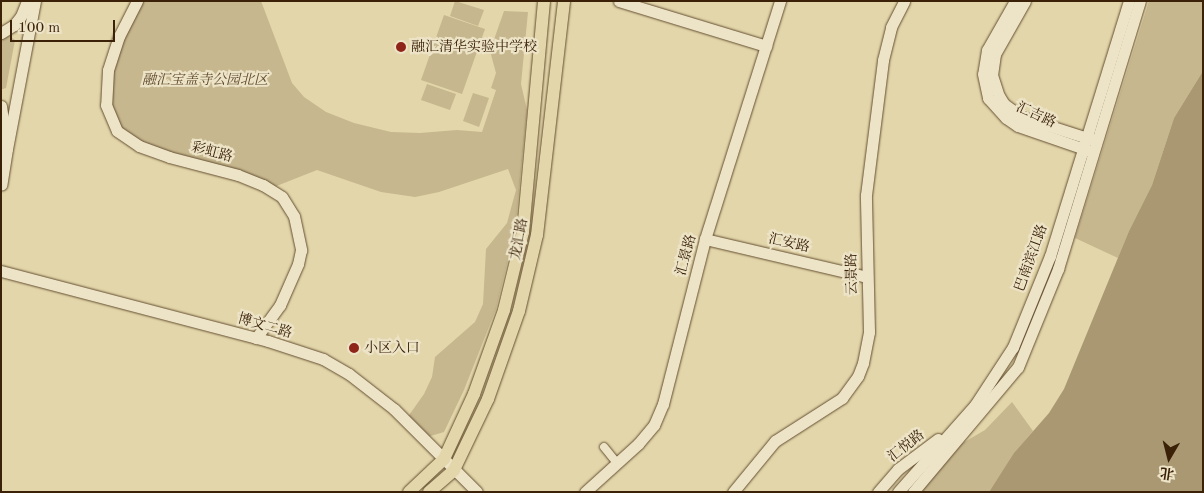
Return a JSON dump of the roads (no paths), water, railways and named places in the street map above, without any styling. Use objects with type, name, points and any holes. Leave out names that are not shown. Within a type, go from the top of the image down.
[{"type":"main road","name":"龙汇路","points":[[444,459],[474,394],[504,310],[523,232],[544,1]]},
{"type":"main road","name":"龙汇路","points":[[454,470],[488,399],[521,302],[537,235],[564,1]]},
{"type":"main road","points":[[409,492],[444,459]]},
{"type":"main road","points":[[429,492],[454,470]]},
{"type":"street","points":[[1,34],[14,25],[21,16],[27,1]]},
{"type":"street","points":[[1,185],[35,1]]},
{"type":"street","name":"彩虹路","points":[[137,1],[120,36],[108,70],[106,105],[117,131],[140,146],[170,157],[238,174],[264,185],[282,197],[294,216],[300,250],[298,264],[280,305],[256,338]]},
{"type":"street","points":[[619,1],[766,46]]},
{"type":"street","name":"汇景路","points":[[585,492],[638,444],[654,425],[663,404],[705,239],[780,1]]},
{"type":"street","name":"云景路","points":[[733,492],[775,441],[842,398],[858,376],[869,332],[866,277],[866,195],[883,60],[891,27],[904,1]]},
{"type":"street","name":"汇吉路","points":[[1015,1],[987,50],[982,74],[988,98],[1006,118],[1018,126],[1090,145]]},
{"type":"street","name":"汇吉路","points":[[1025,1],[995,54],[992,75],[994,86],[1004,104],[1022,117],[1090,145]]},
{"type":"street","name":"巴南滨江路","points":[[913,492],[1018,368],[1058,269],[1128,1]]},
{"type":"street","name":"巴南滨江路","points":[[898,492],[975,405],[1013,347],[1050,256],[1140,1]]},
{"type":"street","points":[[1,106],[7,150]]},
{"type":"street","name":"汇安路","points":[[705,239],[866,277]]},
{"type":"street","name":"博文二路","points":[[1,271],[256,338],[323,359],[349,374],[394,409],[477,492]]},
{"type":"street","name":"汇悦路","points":[[878,492],[898,469],[955,426]]},
{"type":"street","points":[[604,447],[616,462]]},
{"type":"place","name":"融汇清华实验中学校","points":[[401,47]]},
{"type":"place","name":"小区入口","points":[[354,348]]},
{"type":"park label","name":"融汇宝盖寺公园北区","points":[[205,80]]}]
